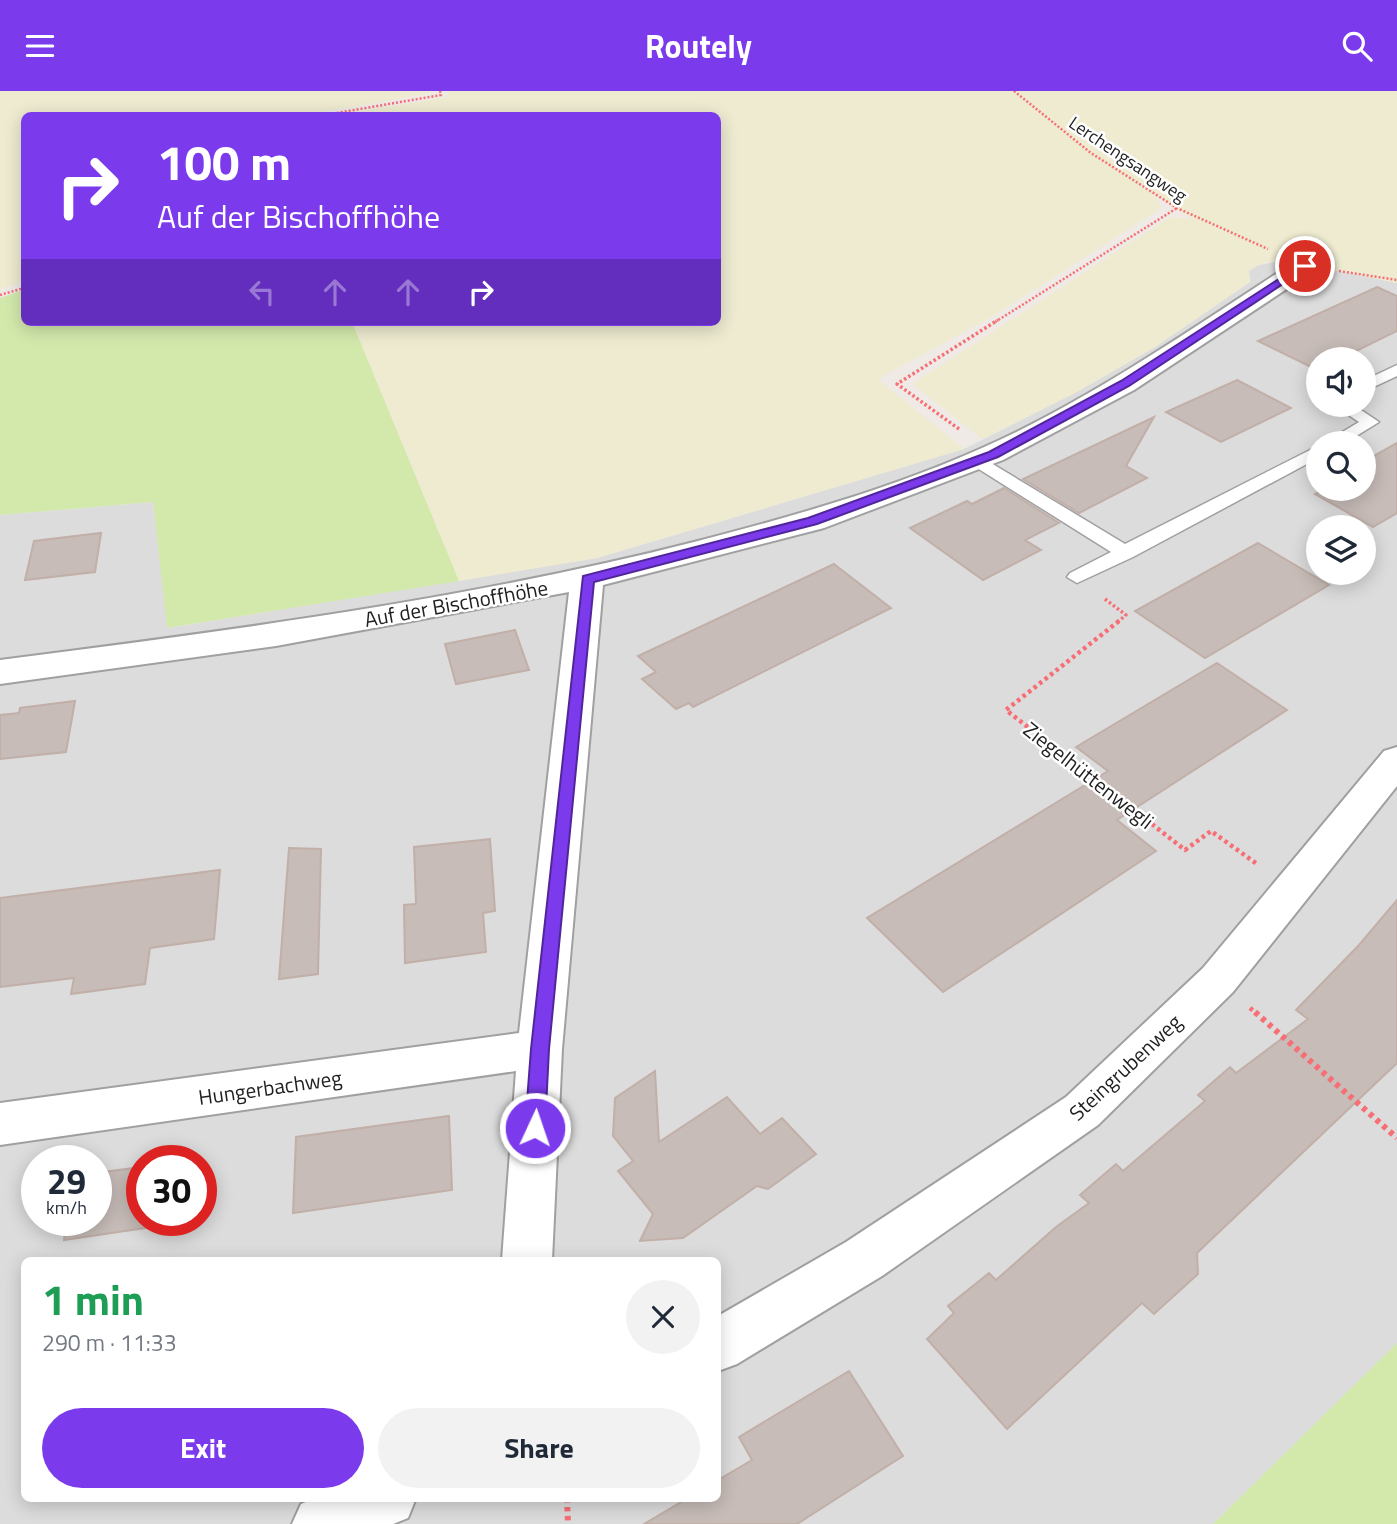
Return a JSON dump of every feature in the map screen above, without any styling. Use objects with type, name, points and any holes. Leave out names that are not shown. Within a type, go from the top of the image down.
[{"type":"street","name":"Auf der Bischoffhöhe","points":[[0,672],[276,635],[587,579],[813,521],[984,458],[1125,384],[1305,266]]},
{"type":"street","points":[[527,1257],[540,1049],[587,579]]},
{"type":"street","name":"Steingrubenweg","points":[[721,1343],[864,1259],[1082,1111],[1217,980],[1397,760]]},
{"type":"street","name":"Hungerbachweg","points":[[0,1124],[540,1049]]},
{"type":"street","points":[[321,1524],[378,1502]]},
{"type":"lane","points":[[1376,380],[1397,370]]},
{"type":"lane","points":[[1354,431],[1371,422],[1362,417]]},
{"type":"lane","points":[[1077,577],[1306,457]]},
{"type":"lane","points":[[984,458],[1126,552]]},
{"type":"path","points":[[342,112],[441,95],[440,91]]},
{"type":"path","name":"Lerchengsangweg","points":[[1014,91],[1091,153],[1177,208],[1305,266],[1397,280]]},
{"type":"path","points":[[984,458],[897,384],[1177,208]]},
{"type":"path","points":[[0,295],[21,289]]},
{"type":"path","name":"Ziegelhüttenwegli","points":[[1077,577],[1126,614],[1006,710],[1185,850],[1211,831],[1290,888]]},
{"type":"path","points":[[1217,980],[1397,1137]]},
{"type":"path","points":[[567,1502],[568,1524]]},
{"type":"shaded area","points":[[0,91],[432,91],[322,112],[21,112],[21,283],[0,289]]},
{"type":"shaded area","points":[[448,91],[1397,91],[1397,283],[1285,260],[1262,263],[1249,271],[1250,282],[1155,347],[1075,393],[982,439],[912,384],[1170,217],[1192,219],[1154,195],[1162,208],[995,315],[878,379],[964,449],[597,558],[459,581],[354,326],[721,326],[721,112],[354,112],[447,97]]},
{"type":"shaded area","points":[[1284,260],[1397,283],[1397,1343],[1213,1524],[0,1524],[0,515],[153,502],[168,628],[597,558],[964,449],[1075,393],[1155,347],[1250,282],[1249,271],[1255,266]]},
{"type":"green space","points":[[21,291],[21,326],[354,326],[459,581],[167,628],[153,502],[0,515],[0,298]]},
{"type":"green space","points":[[1397,1343],[1397,1524],[1213,1524]]},
{"type":"building","points":[[1377,287],[1397,296],[1397,331],[1364,347],[1306,347],[1306,365],[1258,341]]},
{"type":"building","points":[[1237,380],[1291,408],[1221,442],[1166,412]]},
{"type":"building","points":[[1154,417],[1126,466],[1147,478],[1079,513],[1023,479]]},
{"type":"building","points":[[1397,443],[1397,513],[1376,525],[1376,515],[1352,515],[1327,501],[1376,501],[1376,455]]},
{"type":"building","points":[[1004,488],[1059,523],[1025,540],[1041,550],[983,580],[910,528],[967,501],[972,504]]},
{"type":"building","points":[[101,533],[95,572],[25,580],[34,541]]},
{"type":"building","points":[[1258,543],[1306,571],[1306,585],[1329,585],[1205,658],[1135,611]]},
{"type":"building","points":[[834,564],[891,608],[693,707],[689,703],[676,709],[642,679],[656,672],[638,656]]},
{"type":"building","points":[[515,630],[529,670],[456,684],[445,644]]},
{"type":"building","points":[[1217,663],[1287,710],[1117,820],[1156,851],[943,992],[867,918],[1108,771],[1076,747]]},
{"type":"building","points":[[75,701],[66,752],[0,759],[0,715],[19,713],[20,708]]},
{"type":"building","points":[[490,839],[495,911],[483,913],[486,952],[405,963],[404,905],[416,904],[414,847]]},
{"type":"building","points":[[289,848],[321,849],[318,974],[279,979]]},
{"type":"building","points":[[220,870],[214,939],[150,948],[145,984],[71,994],[74,978],[0,987],[0,898]]},
{"type":"building","points":[[1397,900],[1397,1063],[1197,1253],[1198,1274],[1154,1314],[1142,1303],[1007,1429],[927,1339],[954,1313],[948,1306],[989,1273],[996,1280],[1056,1227],[1089,1203],[1080,1195],[1116,1164],[1123,1171],[1205,1101],[1198,1095],[1230,1067],[1236,1073],[1308,1019],[1296,1010],[1359,945]]},
{"type":"building","points":[[655,1071],[659,1142],[727,1097],[760,1134],[782,1118],[816,1154],[768,1189],[757,1186],[683,1238],[640,1241],[653,1214],[618,1171],[633,1161],[613,1136],[615,1098]]},
{"type":"building","points":[[449,1116],[452,1190],[293,1213],[296,1137]]},
{"type":"building","points":[[126,1169],[126,1231],[112,1233],[112,1171]]},
{"type":"building","points":[[65,1236],[91,1236],[64,1240]]},
{"type":"building","points":[[849,1371],[903,1456],[797,1524],[644,1524],[681,1502],[721,1502],[721,1478],[752,1460],[739,1437]]},
{"type":"route","points":[[535,1128],[540,1049],[587,579],[813,521],[993,454],[1125,384],[1305,266]]}]
